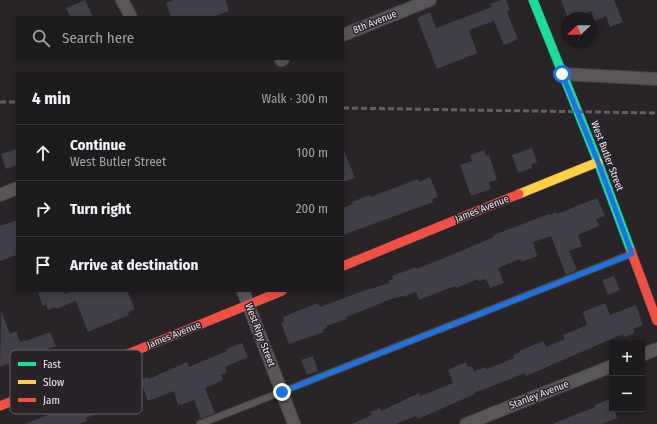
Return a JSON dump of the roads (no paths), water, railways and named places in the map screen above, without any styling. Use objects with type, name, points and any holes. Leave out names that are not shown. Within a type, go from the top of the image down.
[{"type":"street","points":[[122,0],[130,16]]},
{"type":"street","name":"8th Avenue","points":[[344,35],[430,0]]},
{"type":"street","name":"West Butler Street","points":[[534,0],[598,162],[657,321]]},
{"type":"street","points":[[562,74],[657,79]]},
{"type":"street","name":"James Avenue","points":[[344,266],[598,162]]},
{"type":"street","points":[[0,195],[16,188]]},
{"type":"street","name":"West Ripy Street","points":[[243,292],[294,424]]},
{"type":"street","name":"James Avenue","points":[[138,350],[280,292]]},
{"type":"street","points":[[645,354],[657,349]]},
{"type":"street","name":"Stanley Avenue","points":[[466,424],[609,367]]},
{"type":"street","name":"James Avenue","points":[[0,406],[10,402]]},
{"type":"lane","points":[[200,424],[632,254]]},
{"type":"railway","points":[[0,102],[16,102]]},
{"type":"railway","points":[[344,108],[657,113]]}]
